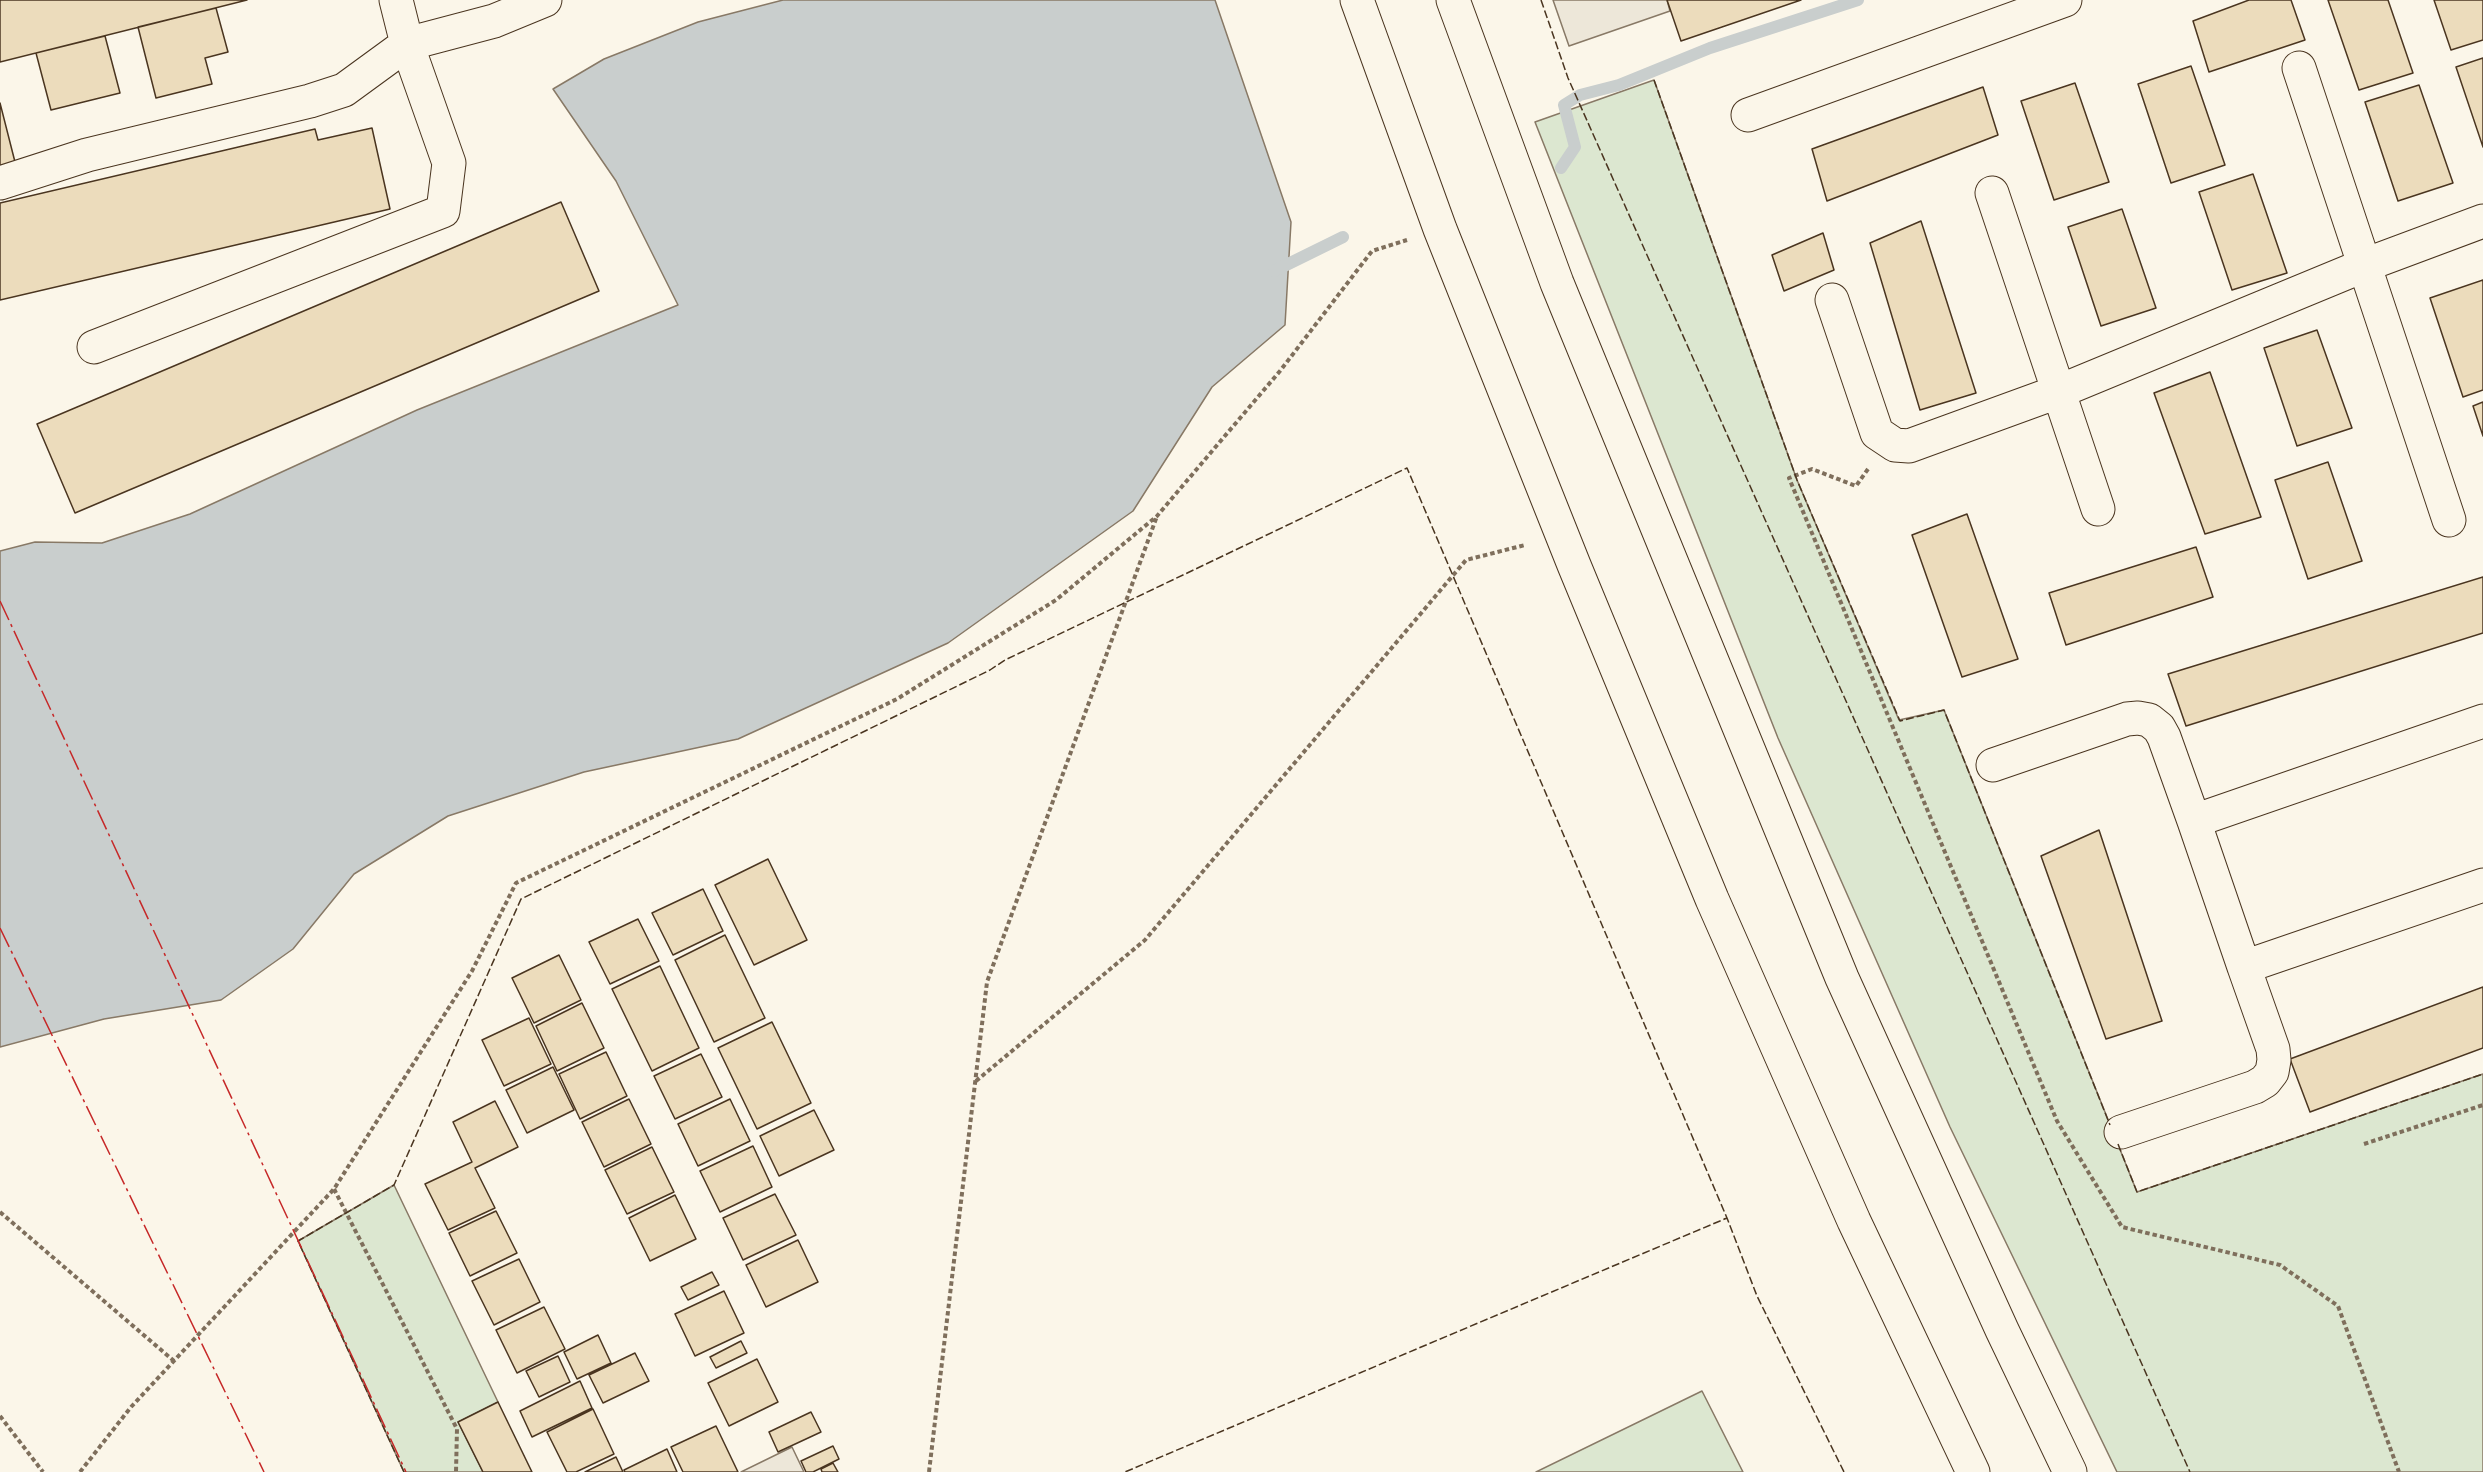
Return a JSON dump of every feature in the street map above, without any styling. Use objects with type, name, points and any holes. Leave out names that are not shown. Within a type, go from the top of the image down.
[{"type":"main road","points":[[94,347],[443,211],[450,163],[407,44],[396,0]]},
{"type":"main road","points":[[0,183],[87,155],[310,101],[344,90],[407,44],[494,21],[545,0]]},
{"type":"main road","points":[[1357,0],[1440,229],[1717,910],[1854,1221],[1973,1472]]},
{"type":"main road","points":[[1453,0],[1557,283],[1842,978],[2002,1330],[2070,1472]]},
{"type":"main road","points":[[1748,115],[2065,0]]},
{"type":"main road","points":[[2299,68],[2449,520]]},
{"type":"main road","points":[[1992,193],[2098,509]]},
{"type":"main road","points":[[1832,300],[1877,433],[1886,441],[1909,446],[2060,392],[2365,265],[2483,221]]},
{"type":"main road","points":[[1993,765],[2127,719],[2149,720],[2164,737],[2194,820],[2273,1049],[2272,1071],[2265,1081],[2255,1087],[2121,1132]]},
{"type":"main road","points":[[2194,820],[2483,722]]},
{"type":"main road","points":[[2244,967],[2483,885]]},
{"type":"path","points":[[80,1472],[131,1407],[334,1189],[472,971],[516,883],[897,699],[1056,600],[1157,516],[1280,370],[1372,251],[1440,229]]},
{"type":"path","points":[[1886,441],[1856,486],[1812,469],[1789,478],[2057,1121],[2122,1227],[2280,1265],[2338,1306],[2399,1472]]},
{"type":"path","points":[[929,1472],[987,982],[1157,516]]},
{"type":"path","points":[[975,1081],[1145,940],[1466,560],[1563,535]]},
{"type":"path","points":[[2364,1143],[2483,1105]]},
{"type":"path","points":[[334,1189],[457,1429],[456,1472]]},
{"type":"path","points":[[0,1212],[174,1361]]},
{"type":"path","points":[[0,1416],[43,1472]]},
{"type":"green space","points":[[1654,80],[1797,480],[1899,720],[1944,710],[2137,1192],[2483,1074],[2483,1472],[2117,1472],[1950,1127],[1778,738],[1535,122]]},
{"type":"green space","points":[[394,1185],[498,1402],[458,1422],[483,1472],[404,1472],[298,1241]]},
{"type":"green space","points":[[1702,1391],[1743,1472],[1536,1472]]},
{"type":"shaded area","points":[[783,0],[1215,0],[1291,222],[1285,325],[1212,387],[1133,511],[948,643],[738,739],[584,772],[448,816],[354,874],[293,949],[221,1000],[104,1019],[0,1047],[0,551],[35,542],[102,543],[190,514],[417,410],[678,305],[616,181],[553,89],[604,59],[698,22]]},
{"type":"shaded area","points":[[1553,0],[1667,0],[1670,11],[1569,46]]},
{"type":"shaded area","points":[[792,1447],[804,1472],[741,1472]]},
{"type":"building","points":[[0,0],[247,0],[0,62]]},
{"type":"building","points":[[1667,0],[1801,0],[1681,41]]},
{"type":"building","points":[[2249,0],[2291,0],[2305,40],[2209,72],[2193,21]]},
{"type":"building","points":[[2328,0],[2388,0],[2413,73],[2359,90]]},
{"type":"building","points":[[2434,0],[2483,0],[2483,40],[2451,50]]},
{"type":"building","points":[[216,8],[228,52],[205,58],[212,84],[156,98],[138,27]]},
{"type":"building","points":[[105,36],[120,93],[51,110],[36,53]]},
{"type":"building","points":[[2483,58],[2483,147],[2456,67]]},
{"type":"building","points":[[2191,66],[2225,165],[2171,183],[2138,84]]},
{"type":"building","points":[[2075,83],[2109,182],[2054,200],[2021,101]]},
{"type":"building","points":[[2419,85],[2453,183],[2398,201],[2365,102]]},
{"type":"building","points":[[1983,87],[1998,135],[1827,201],[1812,149]]},
{"type":"building","points":[[0,103],[15,162],[0,166]]},
{"type":"building","points":[[372,128],[390,209],[0,300],[0,203],[315,129],[318,140]]},
{"type":"building","points":[[2253,174],[2287,273],[2232,290],[2199,192]]},
{"type":"building","points":[[561,202],[599,291],[75,513],[37,424]]},
{"type":"building","points":[[2122,209],[2156,308],[2101,326],[2068,227]]},
{"type":"building","points":[[1921,221],[1976,393],[1920,410],[1870,243]]},
{"type":"building","points":[[1823,233],[1834,270],[1784,291],[1772,255]]},
{"type":"building","points":[[2483,280],[2483,390],[2463,397],[2430,298]]},
{"type":"building","points":[[2317,330],[2352,428],[2297,446],[2264,348]]},
{"type":"building","points":[[2210,372],[2261,517],[2205,534],[2154,393]]},
{"type":"building","points":[[2483,402],[2483,436],[2473,406]]},
{"type":"building","points":[[2328,462],[2362,561],[2308,579],[2275,480]]},
{"type":"building","points":[[1967,514],[2018,659],[1962,677],[1912,535]]},
{"type":"building","points":[[2196,547],[2213,597],[2066,645],[2049,593]]},
{"type":"building","points":[[2483,577],[2483,633],[2186,726],[2168,674]]},
{"type":"building","points":[[2099,830],[2162,1021],[2106,1039],[2041,856]]},
{"type":"building","points":[[768,859],[807,940],[754,965],[715,885]]},
{"type":"building","points":[[703,889],[723,931],[673,955],[652,913]]},
{"type":"building","points":[[638,919],[659,961],[610,984],[589,942]]},
{"type":"building","points":[[725,935],[765,1018],[714,1042],[675,960]]},
{"type":"building","points":[[559,955],[581,1000],[534,1023],[512,978]]},
{"type":"building","points":[[660,966],[699,1048],[652,1071],[612,989]]},
{"type":"building","points":[[2483,987],[2483,1048],[2310,1112],[2290,1059]]},
{"type":"building","points":[[582,1003],[604,1048],[557,1071],[536,1026]]},
{"type":"building","points":[[529,1018],[551,1064],[504,1086],[482,1040]]},
{"type":"building","points":[[772,1022],[811,1103],[757,1129],[718,1048]]},
{"type":"building","points":[[606,1052],[627,1096],[580,1119],[559,1074]]},
{"type":"building","points":[[701,1054],[722,1097],[675,1119],[654,1076]]},
{"type":"building","points":[[553,1067],[574,1110],[527,1133],[506,1090]]},
{"type":"building","points":[[629,1099],[651,1144],[604,1167],[582,1122]]},
{"type":"building","points":[[730,1099],[750,1141],[698,1166],[678,1124]]},
{"type":"building","points":[[495,1101],[518,1147],[475,1168],[495,1208],[448,1230],[425,1184],[472,1162],[453,1122]]},
{"type":"building","points":[[814,1110],[834,1150],[779,1176],[760,1136]]},
{"type":"building","points":[[753,1146],[772,1187],[720,1212],[700,1171]]},
{"type":"building","points":[[652,1147],[674,1192],[627,1214],[605,1170]]},
{"type":"building","points":[[775,1194],[796,1235],[743,1260],[723,1218]]},
{"type":"building","points":[[675,1195],[696,1239],[650,1261],[629,1218]]},
{"type":"building","points":[[496,1211],[517,1253],[470,1276],[449,1233]]},
{"type":"building","points":[[798,1240],[818,1282],[766,1307],[746,1265]]},
{"type":"building","points":[[519,1259],[540,1302],[494,1325],[472,1281]]},
{"type":"building","points":[[712,1272],[719,1285],[688,1300],[681,1287]]},
{"type":"building","points":[[724,1291],[744,1333],[695,1356],[675,1314]]},
{"type":"building","points":[[544,1307],[565,1349],[517,1373],[496,1330]]},
{"type":"building","points":[[598,1335],[611,1363],[577,1379],[564,1352]]},
{"type":"building","points":[[741,1341],[747,1353],[716,1368],[710,1357]]},
{"type":"building","points":[[635,1353],[649,1381],[603,1403],[589,1375]]},
{"type":"building","points":[[558,1356],[570,1382],[539,1397],[526,1371]]},
{"type":"building","points":[[757,1359],[778,1402],[729,1426],[708,1383]]},
{"type":"building","points":[[580,1381],[592,1408],[532,1437],[520,1411]]},
{"type":"building","points":[[498,1402],[532,1472],[483,1472],[458,1422]]},
{"type":"building","points":[[593,1409],[614,1454],[576,1472],[567,1472],[547,1432]]},
{"type":"building","points":[[811,1412],[821,1432],[778,1452],[769,1432]]},
{"type":"building","points":[[716,1426],[738,1472],[683,1472],[671,1447]]},
{"type":"building","points":[[833,1446],[839,1459],[813,1472],[806,1472],[801,1461]]},
{"type":"building","points":[[667,1449],[677,1472],[625,1472],[624,1470]]},
{"type":"building","points":[[616,1457],[623,1472],[585,1472]]},
{"type":"building","points":[[833,1463],[838,1472],[822,1472],[821,1469]]},
{"type":"waterway","points":[[1561,168],[1575,147],[1564,105],[1580,95],[1619,85],[1710,48],[1858,0]]},
{"type":"waterway","points":[[1274,271],[1343,237]]},
{"type":"fence","points":[[1541,0],[1568,78],[2190,1472]]},
{"type":"fence","points":[[1654,80],[1797,480],[1900,721],[1944,710],[2110,1125]]},
{"type":"fence","points":[[404,1472],[298,1241],[394,1185],[521,899],[990,670],[1005,660],[1407,468],[1727,1218],[1125,1472]]},
{"type":"fence","points":[[2118,1144],[2137,1192],[2483,1074]]},
{"type":"fence","points":[[1724,1219],[1727,1218],[1757,1296],[1844,1472]]},
{"type":"power","points":[[0,601],[406,1472]]},
{"type":"power","points":[[0,928],[264,1472]]}]
